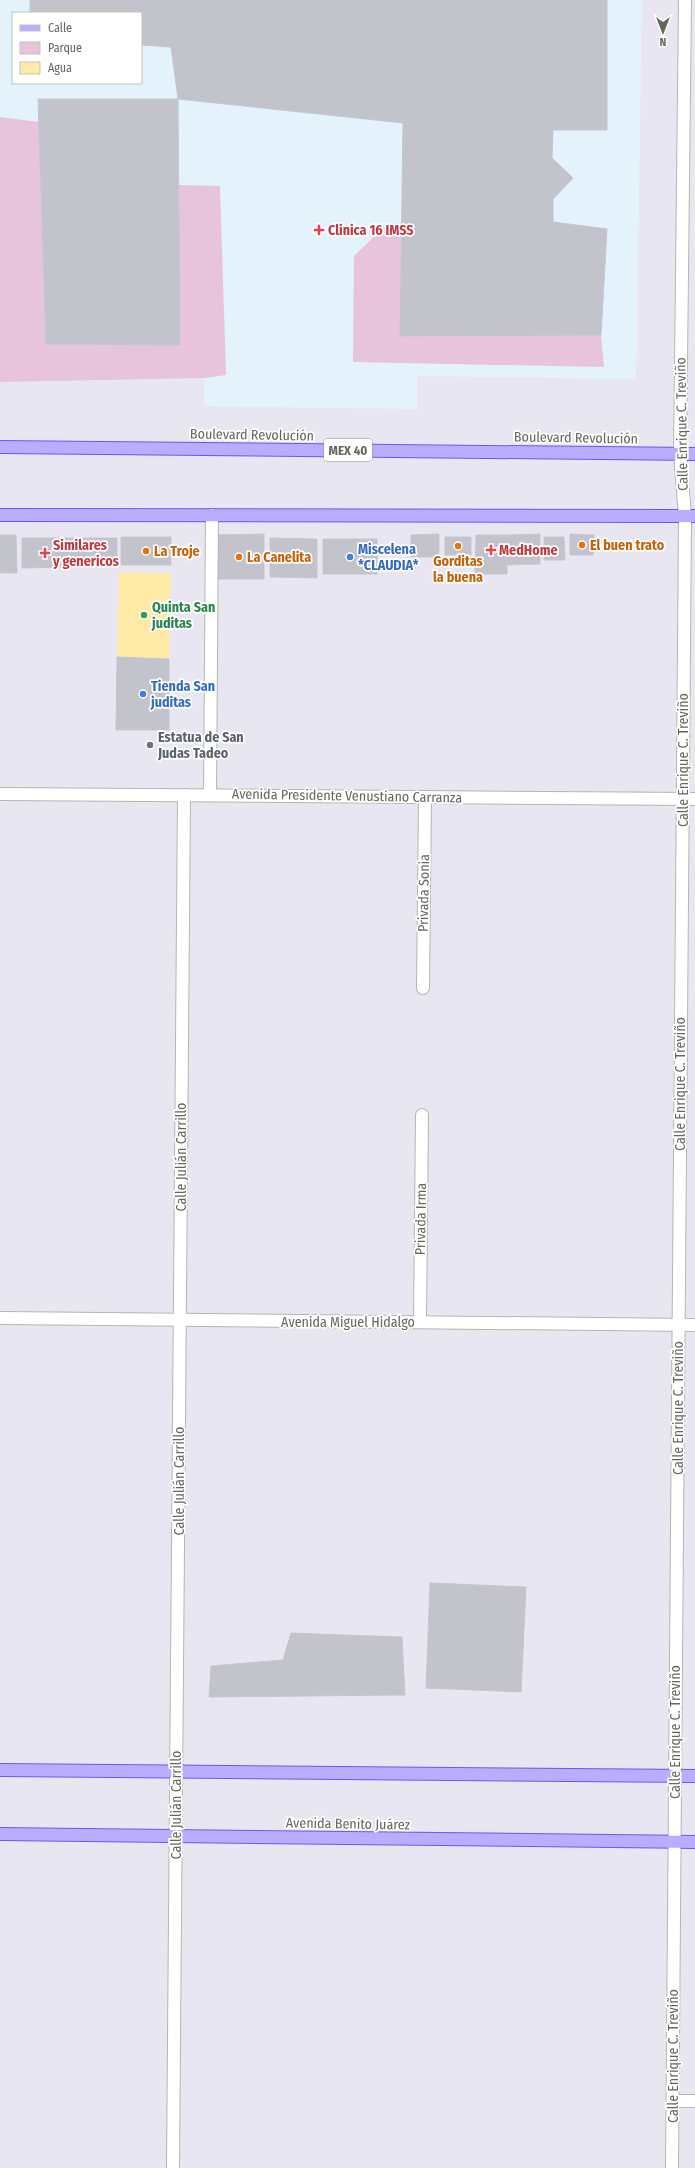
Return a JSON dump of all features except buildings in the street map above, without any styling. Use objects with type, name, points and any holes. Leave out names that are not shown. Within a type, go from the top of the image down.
[{"type":"main road","name":"Boulevard Revolución","points":[[0,447],[695,454]]},
{"type":"main road","points":[[0,515],[690,516]]},
{"type":"main road","points":[[0,1770],[695,1776]]},
{"type":"main road","name":"Avenida Benito Juárez","points":[[0,1834],[695,1842]]},
{"type":"street","name":"Calle Enrique C. Treviño","points":[[672,2168],[682,799],[690,516],[680,454],[685,0]]},
{"type":"street","points":[[210,795],[212,515]]},
{"type":"street","name":"Avenida Presidente Venustiano Carranza","points":[[0,794],[695,799]]},
{"type":"street","name":"Calle Julián Carrillo","points":[[173,2168],[184,795]]},
{"type":"street","name":"Privada Sonia","points":[[423,988],[426,797]]},
{"type":"street","name":"Privada Irma","points":[[420,1322],[422,1115]]},
{"type":"street","name":"Avenida Miguel Hidalgo","points":[[0,1318],[695,1325]]},
{"type":"street","points":[[672,2101],[695,2101]]},
{"type":"shaded area","name":"Clinica 16 IMSS","points":[[0,0],[642,0],[636,379],[417,376],[417,409],[204,406],[204,378],[0,380]]},
{"type":"green space","points":[[0,117],[39,122],[46,344],[180,345],[178,185],[220,186],[226,375],[205,378],[0,382]]},
{"type":"green space","points":[[388,223],[402,223],[601,335],[604,367],[353,362],[354,256]]},
{"type":"water","name":"Quinta San juditas","points":[[119,572],[171,573],[169,659],[117,657]]},
{"type":"place","name":"Clinica 16 IMSS","points":[[319,230]]},
{"type":"place","name":"El buen trato","points":[[582,545]]},
{"type":"place","name":"Gorditas la buena","points":[[458,546]]},
{"type":"place","name":"MedHome","points":[[491,550]]},
{"type":"place","name":"La Troje","points":[[146,551]]},
{"type":"place","name":"Similares y genericos","points":[[45,553]]},
{"type":"place","name":"La Canelita","points":[[239,557]]},
{"type":"place","name":"Miscelena *CLAUDIA*","points":[[350,557]]},
{"type":"place","name":"Quinta San juditas","points":[[144,615]]},
{"type":"place","name":"Tienda San juditas","points":[[143,694]]},
{"type":"place","name":"Estatua de San Judas Tadeo","points":[[150,745]]}]
